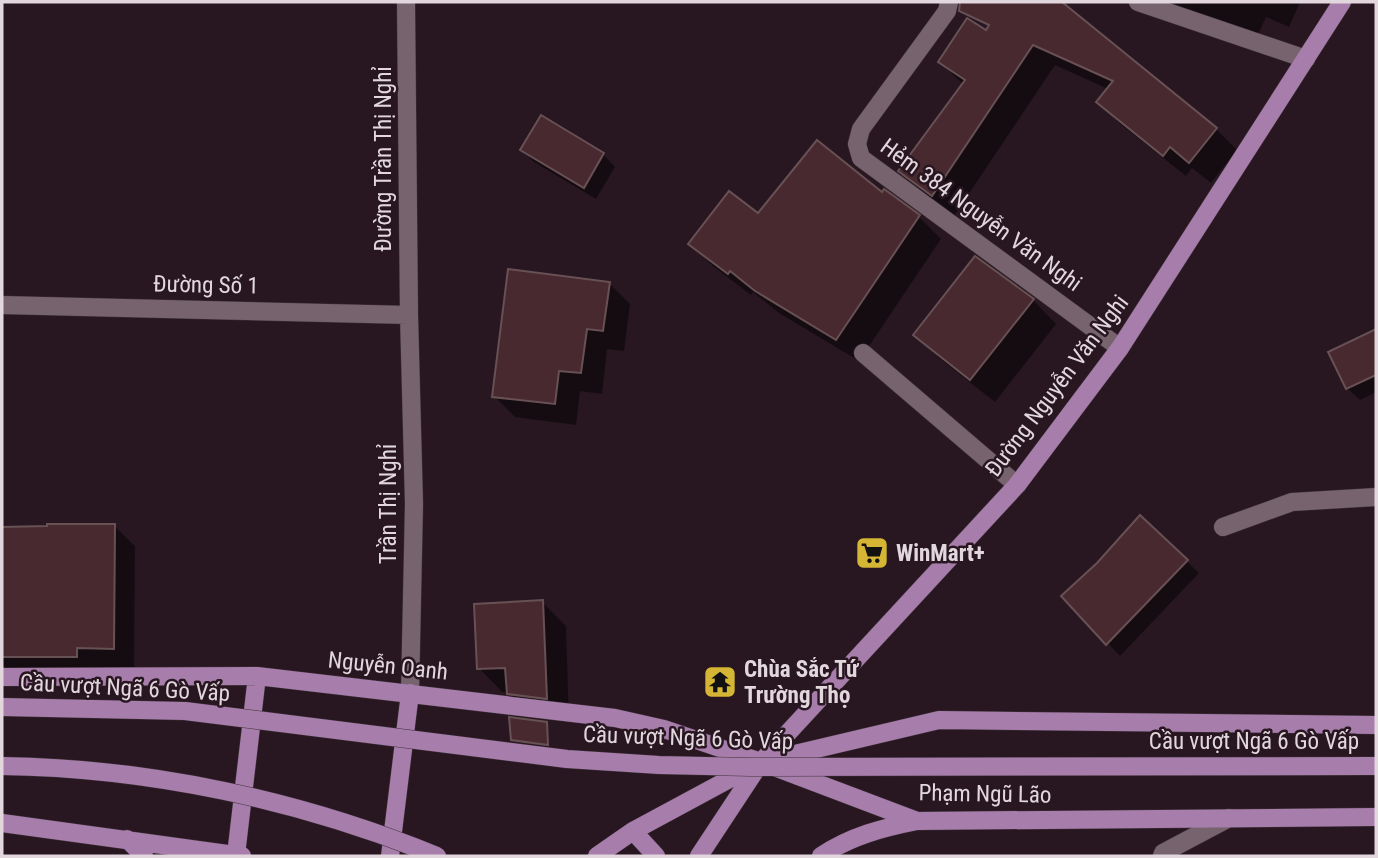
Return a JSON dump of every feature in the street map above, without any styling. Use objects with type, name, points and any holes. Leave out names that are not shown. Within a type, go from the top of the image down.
[{"type":"main road","name":"Đường Nguyễn Văn Nghi","points":[[761,762],[1017,485],[1120,348],[1342,2]]},
{"type":"main road","name":"Nguyễn Oanh","points":[[2,677],[257,676],[410,693],[615,718],[664,729],[761,762]]},
{"type":"main road","points":[[2,823],[239,855],[257,676]]},
{"type":"main road","points":[[390,856],[410,693]]},
{"type":"main road","name":"Cầu vượt Ngã 6 Gò Vấp","points":[[2,707],[185,711],[541,756],[659,765],[1376,766]]},
{"type":"main road","points":[[597,856],[633,831],[761,762],[939,720],[1376,724]]},
{"type":"main road","points":[[699,856],[761,762]]},
{"type":"main road","name":"Phạm Ngũ Lão","points":[[761,762],[917,821],[1376,817]]},
{"type":"main road","points":[[2,766],[48,767],[139,776],[230,792],[319,814],[437,856]]},
{"type":"main road","points":[[821,856],[841,843],[878,828],[917,821]]},
{"type":"main road","points":[[633,831],[656,856]]},
{"type":"main road","points":[[127,839],[144,856]]},
{"type":"street","name":"Đường Trần Thị Nghỉ","points":[[406,2],[409,315]]},
{"type":"street","name":"Hẻm 384 Nguyễn Văn Nghi","points":[[949,2],[947,10],[861,129],[857,144],[861,158],[1120,348]]},
{"type":"street","points":[[1138,2],[1306,59]]},
{"type":"street","name":"Đường Số 1","points":[[2,305],[409,315]]},
{"type":"street","name":"Trần Thị Nghỉ","points":[[409,315],[414,504],[410,693]]},
{"type":"street","points":[[863,353],[1017,485]]},
{"type":"street","points":[[1223,527],[1292,502],[1376,497]]},
{"type":"street","points":[[1162,856],[1163,853],[1229,818]]},
{"type":"building","points":[[960,2],[1062,2],[1217,128],[1189,163],[1170,147],[1163,156],[1096,102],[1113,81],[1033,45],[932,196],[898,171],[965,80],[938,62],[967,18],[986,30],[989,25],[959,11]]},
{"type":"building","points":[[541,115],[604,153],[584,188],[520,150]]},
{"type":"building","points":[[817,140],[882,192],[884,189],[920,215],[836,340],[755,291],[730,271],[728,274],[688,244],[729,191],[758,213]]},
{"type":"building","points":[[975,256],[1034,299],[970,380],[913,335]]},
{"type":"building","points":[[508,269],[610,282],[603,331],[587,329],[581,373],[559,371],[555,404],[492,397]]},
{"type":"building","points":[[1376,329],[1376,375],[1346,389],[1328,352]]},
{"type":"building","points":[[1140,515],[1188,560],[1106,645],[1061,596],[1097,563]]},
{"type":"building","points":[[115,524],[114,649],[77,648],[77,657],[2,657],[2,527]]},
{"type":"building","points":[[543,600],[547,699],[507,694],[505,668],[477,669],[474,604]]},
{"type":"building","points":[[509,717],[547,722],[548,745],[511,740]]},
{"type":"place","name":"WinMart+","points":[[872,553]]},
{"type":"place","name":"Chùa Sắc Tứ Trường Thọ","points":[[720,682]]}]
